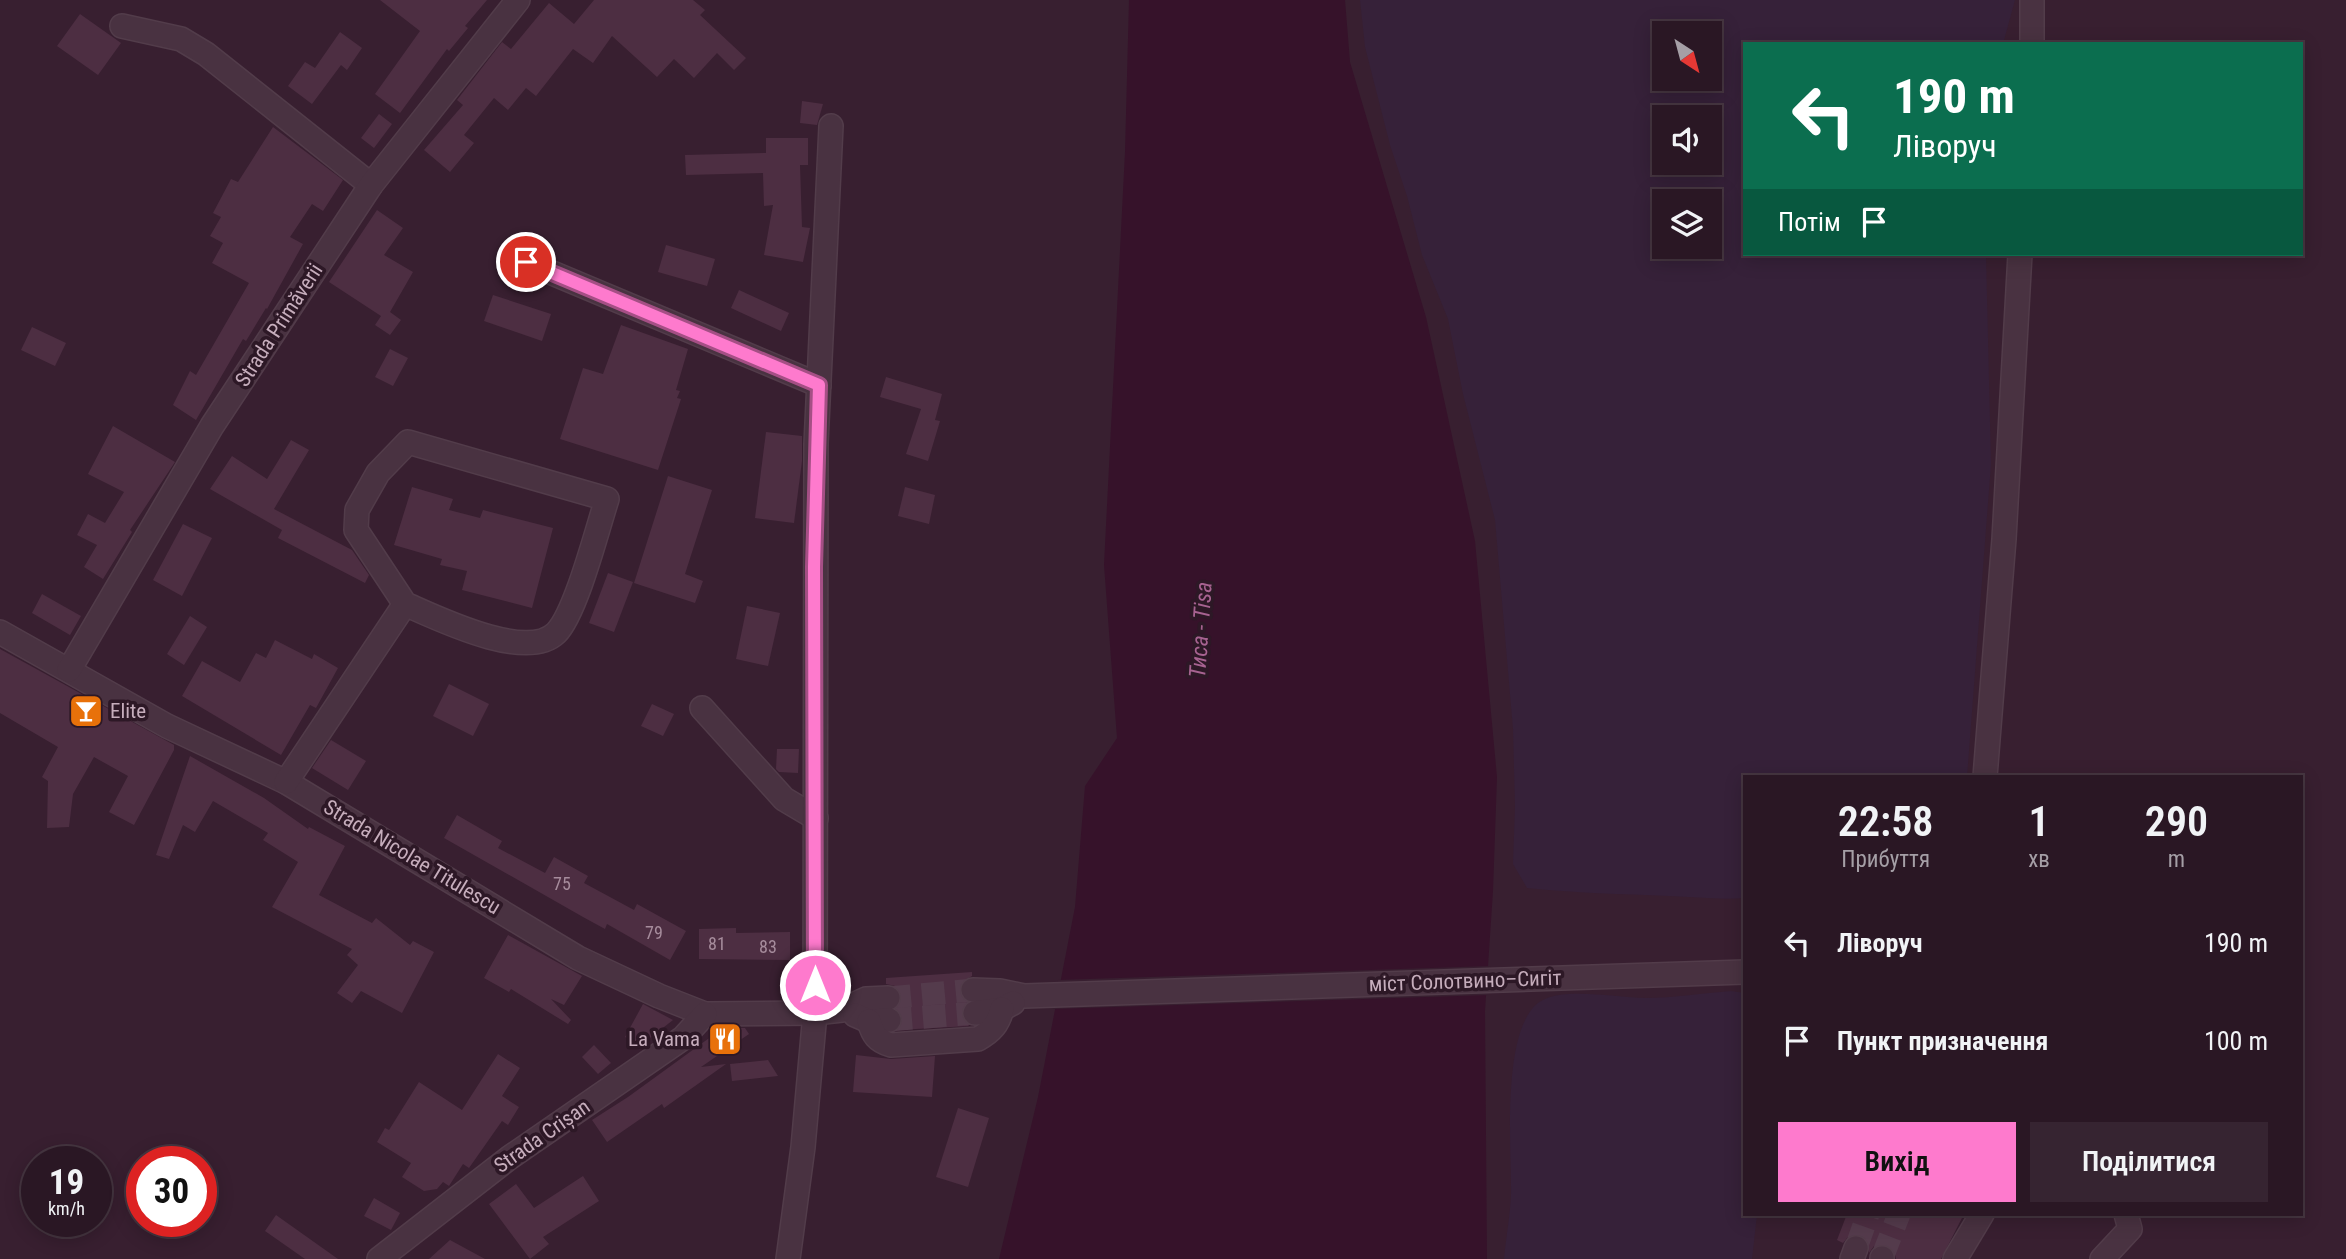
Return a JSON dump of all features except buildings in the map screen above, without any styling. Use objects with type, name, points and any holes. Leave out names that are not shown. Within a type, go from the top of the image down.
[{"type":"street","name":"Strada Primăverii","points":[[69,670],[212,426],[371,185],[518,0]]},
{"type":"street","points":[[2032,0],[2032,42]]},
{"type":"street","points":[[122,26],[181,39],[206,54],[371,185]]},
{"type":"street","points":[[788,1259],[803,1147],[815,1013],[814,567],[831,126]]},
{"type":"street","points":[[1985,775],[2004,539],[2020,256]]},
{"type":"street","points":[[526,262],[819,385]]},
{"type":"street","points":[[408,442],[607,499],[567,618],[554,635],[530,644],[471,633],[405,604],[356,530],[357,510],[378,472],[408,442]]},
{"type":"street","points":[[286,782],[405,604]]},
{"type":"street","name":"Strada Nicolae Titulescu","points":[[0,632],[167,726],[286,782],[578,958],[705,1014],[815,1013],[842,1010],[882,1013],[873,1034],[880,1042],[891,1045],[978,1039],[990,1033],[998,1022],[1002,1009]]},
{"type":"street","points":[[702,708],[784,799],[816,818]]},
{"type":"street","name":"міст Солотвино–Сигіт","points":[[1035,995],[1743,972]]},
{"type":"street","points":[[1000,991],[1035,995],[1002,1009],[974,1001],[1000,991]]},
{"type":"street","name":"Strada Crișan","points":[[379,1259],[509,1158],[683,1038],[705,1014]]},
{"type":"street","points":[[1955,1259],[1981,1216]]},
{"type":"street","points":[[2102,1259],[2130,1229],[2127,1216]]},
{"type":"shaded area","points":[[1360,0],[2015,0],[2004,42],[1743,42],[1743,256],[1986,256],[1991,464],[1967,775],[1743,775],[1743,898],[1527,888],[1513,864],[1513,729],[1495,520],[1463,394],[1448,319],[1422,255],[1390,145],[1365,47]]},
{"type":"shaded area","points":[[1731,991],[1743,993],[1743,1216],[1757,1216],[1752,1259],[1504,1259],[1511,1195],[1510,1119],[1514,1058],[1520,1032],[1530,1011],[1545,999],[1568,994],[1646,998]]},
{"type":"water","name":"Тиса - Tisa","points":[[1129,0],[1345,0],[1350,62],[1426,317],[1475,541],[1497,777],[1485,1011],[1487,1259],[999,1259],[1038,1097],[1075,907],[1085,786],[1117,738],[1104,565],[1125,152]]},
{"type":"pier","points":[[1491,966],[1489,995],[1052,1009],[1058,980]]},
{"type":"tunnel","points":[[888,998],[973,990]]},
{"type":"tunnel","points":[[889,1020],[975,1013]]},
{"type":"tunnel","points":[[1856,1248],[1867,1216]]},
{"type":"tunnel","points":[[1882,1258],[1898,1216]]},
{"type":"place","name":"Elite","points":[[86,711]]},
{"type":"place","name":"La Vama","points":[[725,1039]]},
{"type":"route","points":[[526,262],[819,385],[814,567],[815,985]]}]
